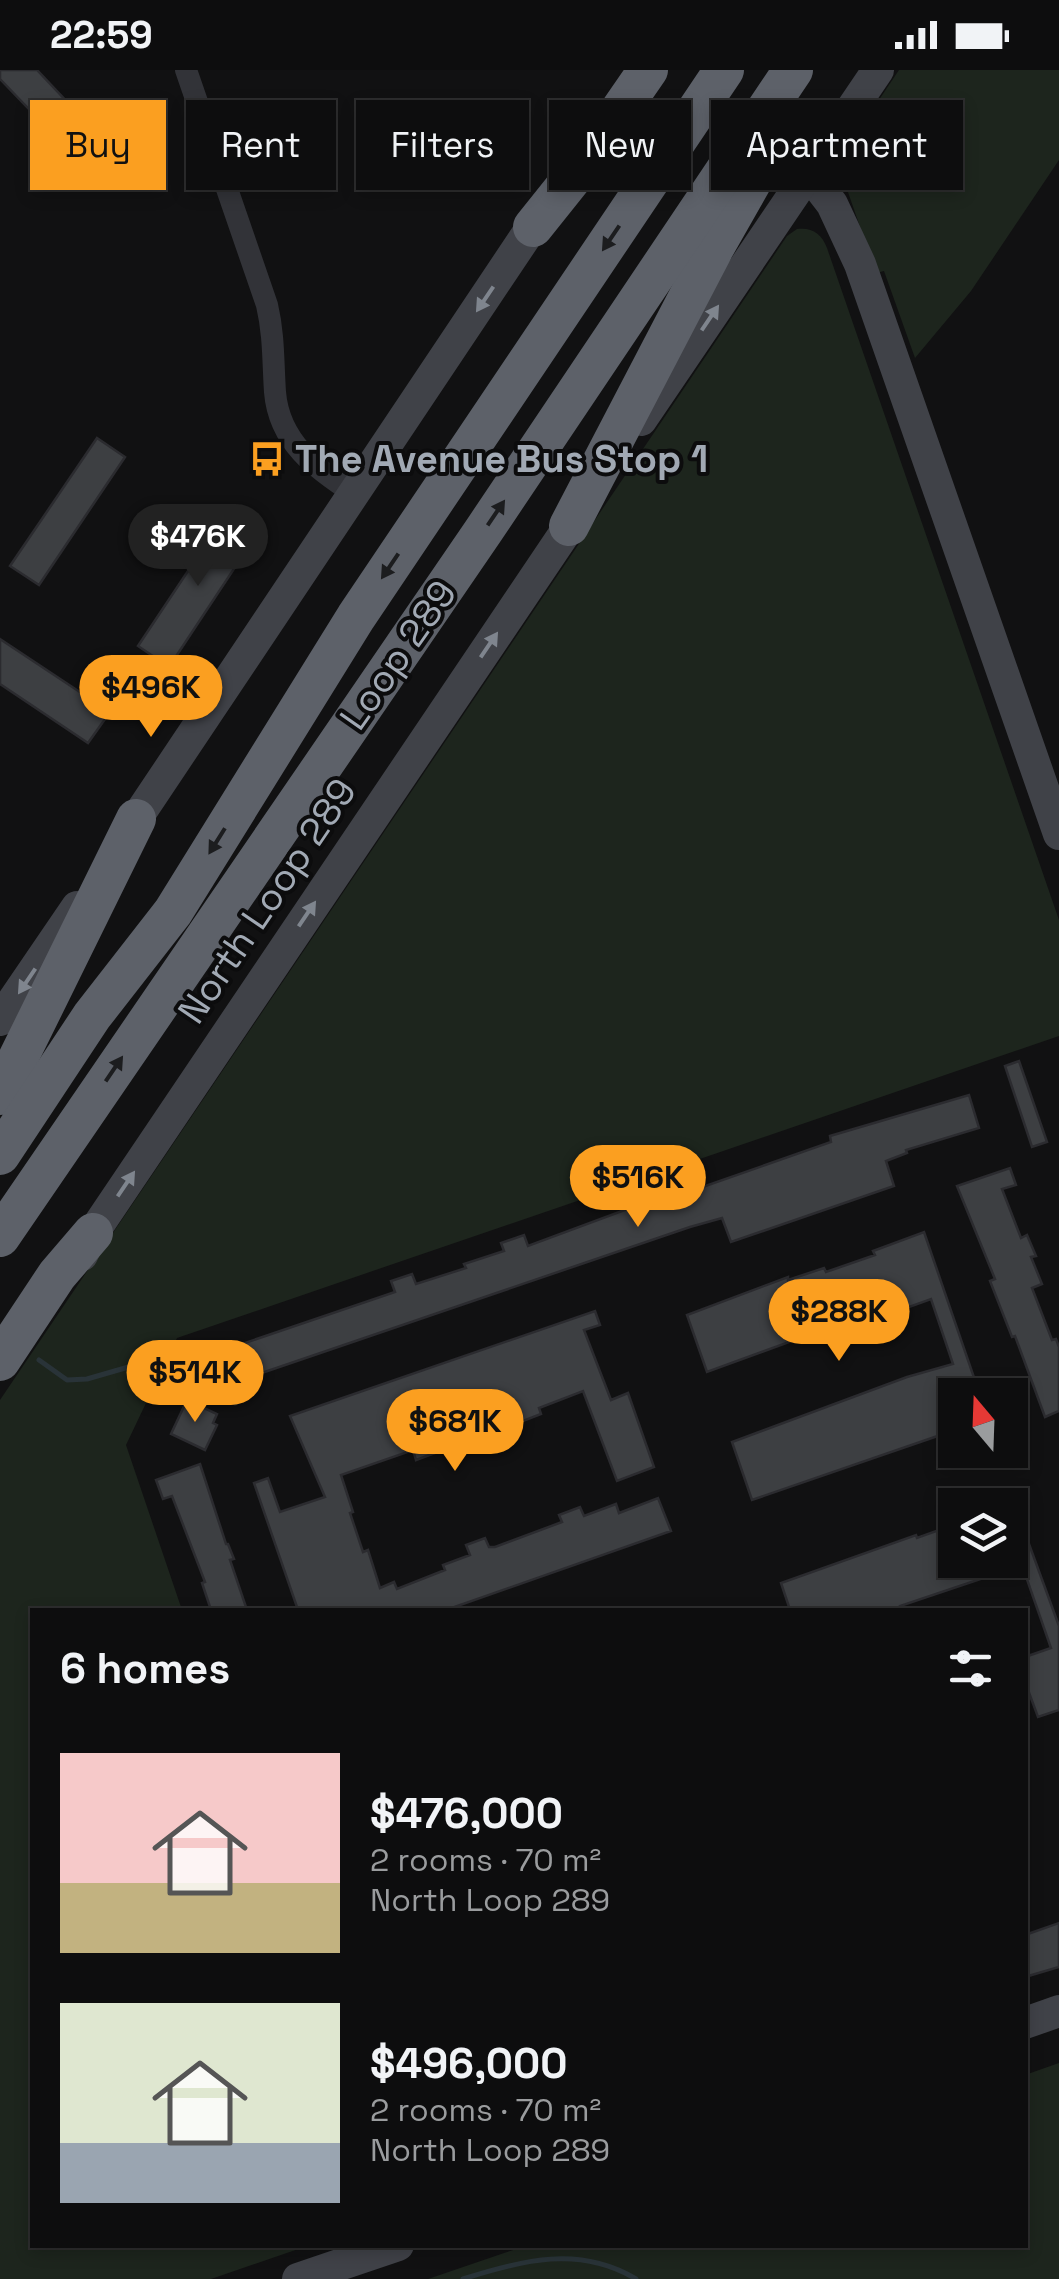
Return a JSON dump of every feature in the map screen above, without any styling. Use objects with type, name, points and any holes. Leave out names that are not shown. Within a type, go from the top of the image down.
[{"type":"highway","points":[[533,227],[581,167],[648,70]]},
{"type":"highway","name":"Loop 289","points":[[0,1155],[92,1016],[173,912],[356,617],[724,70]]},
{"type":"highway","name":"Loop 289","points":[[0,1236],[482,534],[792,70]]},
{"type":"highway","points":[[569,526],[714,248],[819,70]]},
{"type":"highway","points":[[0,1096],[136,818]]},
{"type":"highway","points":[[0,1361],[58,1275],[93,1232]]},
{"type":"main road","points":[[0,1020],[533,227],[632,70]]},
{"type":"main road","name":"North Loop 289","points":[[858,100],[878,70]]},
{"type":"main road","name":"North Loop 289","points":[[0,1385],[68,1282],[93,1232],[797,190]]},
{"type":"main road","points":[[821,190],[832,204],[860,264],[1059,834]]},
{"type":"main road","points":[[1028,2022],[1059,2011]]},
{"type":"main road","points":[[298,2279],[389,2248]]},
{"type":"street","points":[[186,70],[267,306],[274,336],[275,394],[288,434],[296,448],[322,473],[354,494]]},
{"type":"shaded area","points":[[899,70],[1059,70],[1059,160],[971,291],[915,358],[884,271],[876,273],[847,190],[963,190],[963,100],[879,100]]},
{"type":"shaded area","points":[[797,229],[807,229],[816,232],[827,248],[1059,920],[1059,1036],[177,1338],[126,1445],[181,1608],[30,1608],[30,2248],[301,2248],[211,2279],[0,2279],[0,1400],[787,236]]},
{"type":"shaded area","points":[[1059,2063],[1059,2279],[428,2279],[519,2248],[1028,2248],[1028,2074]]},
{"type":"building","points":[[0,70],[37,70],[65,100],[30,100],[30,110],[0,79]]},
{"type":"building","points":[[97,438],[125,457],[39,585],[10,566]]},
{"type":"building","points":[[228,511],[259,531],[169,667],[138,646]]},
{"type":"building","points":[[0,639],[110,712],[88,743],[0,684]]},
{"type":"building","points":[[1019,1061],[1047,1142],[1032,1147],[1005,1066]]},
{"type":"building","points":[[969,1095],[979,1128],[906,1150],[907,1153],[886,1161],[894,1186],[731,1242],[722,1218],[690,1227],[247,1378],[236,1346],[395,1292],[391,1281],[412,1274],[416,1284],[466,1268],[464,1264],[504,1251],[501,1243],[524,1235],[528,1246],[649,1201],[646,1194],[668,1186],[671,1198],[831,1142],[830,1136]]},
{"type":"building","points":[[1010,1168],[1016,1185],[1002,1189],[1021,1238],[1027,1235],[1036,1256],[1031,1257],[1042,1284],[1032,1288],[1052,1340],[1056,1339],[1059,1347],[1059,1411],[1045,1417],[957,1186]]},
{"type":"building","points":[[924,1232],[974,1378],[938,1378],[938,1436],[752,1500],[732,1442],[907,1377],[953,1364],[931,1299],[859,1325],[857,1321],[820,1334],[819,1331],[707,1372],[687,1315],[788,1277],[824,1268],[826,1272],[875,1255],[873,1251]]},
{"type":"building","points":[[595,1311],[600,1325],[584,1330],[611,1400],[628,1393],[654,1467],[617,1481],[583,1391],[539,1408],[541,1414],[518,1423],[511,1406],[464,1424],[467,1430],[432,1446],[435,1453],[416,1460],[413,1450],[341,1475],[363,1552],[368,1550],[380,1588],[394,1582],[397,1589],[445,1570],[443,1565],[470,1555],[466,1545],[485,1538],[489,1547],[495,1547],[562,1522],[559,1515],[580,1507],[584,1516],[616,1504],[619,1513],[658,1498],[671,1531],[452,1608],[297,1608],[254,1483],[268,1478],[280,1512],[325,1497],[290,1416]]},
{"type":"building","points":[[187,1400],[217,1414],[213,1423],[217,1425],[205,1450],[171,1434]]},
{"type":"building","points":[[200,1464],[234,1559],[230,1560],[246,1608],[210,1608],[202,1583],[205,1582],[172,1496],[163,1499],[156,1480]]},
{"type":"building","points":[[938,1530],[938,1578],[983,1578],[900,1608],[789,1608],[781,1583],[916,1535],[917,1538]]},
{"type":"building","points":[[1028,1541],[1059,1626],[1059,1710],[1038,1717],[1028,1690],[1028,1656],[1051,1648],[1027,1578]]},
{"type":"building","points":[[1059,1923],[1059,1967],[1028,1976],[1028,1934]]},
{"type":"waterway","points":[[39,1360],[67,1380],[87,1379],[132,1366],[156,1367],[235,1403]]},
{"type":"waterway","points":[[463,2279],[551,2259],[594,2262],[636,2279]]},
{"type":"place","name":"The Avenue Bus Stop 1","points":[[267,459]]}]
